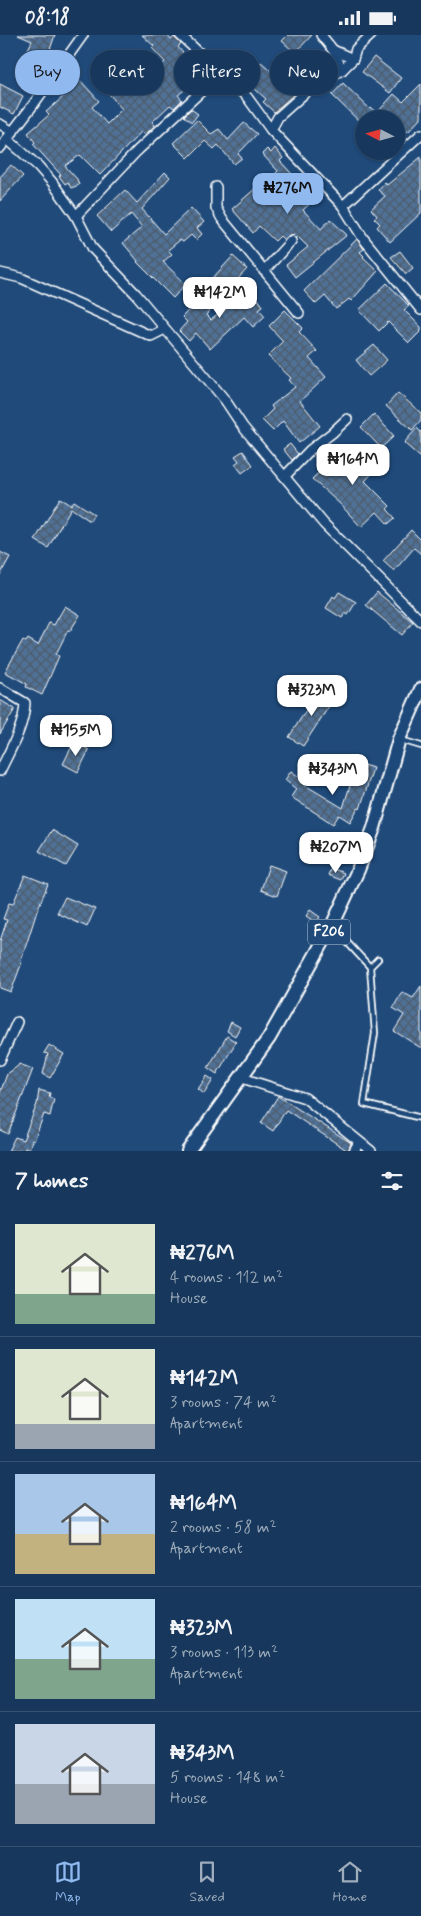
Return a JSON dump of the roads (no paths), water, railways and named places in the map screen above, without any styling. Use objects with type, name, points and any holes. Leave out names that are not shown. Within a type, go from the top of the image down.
[{"type":"main road","name":"F206","points":[[188,1151],[242,1078],[290,1004],[332,926],[358,870],[374,828],[400,739],[421,689]]},
{"type":"street","points":[[0,148],[83,35]]},
{"type":"street","points":[[180,35],[197,50]]},
{"type":"street","points":[[321,35],[333,50]]},
{"type":"street","points":[[271,129],[278,117],[315,84],[342,70],[353,59],[356,49],[372,35]]},
{"type":"street","points":[[338,52],[353,59]]},
{"type":"street","points":[[338,61],[342,70]]},
{"type":"street","points":[[76,216],[137,151],[197,95]]},
{"type":"street","points":[[245,95],[271,129],[343,206],[363,238],[421,310]]},
{"type":"street","points":[[0,124],[23,152],[48,177],[76,216],[93,249],[136,294],[225,400],[243,427],[324,524],[421,621]]},
{"type":"street","points":[[343,206],[420,137]]},
{"type":"street","points":[[216,187],[216,208],[222,219],[299,313]]},
{"type":"street","points":[[264,271],[291,241]]},
{"type":"street","points":[[0,273],[21,279],[151,336],[165,329]]},
{"type":"street","points":[[285,476],[310,450],[347,419]]},
{"type":"street","points":[[0,688],[25,703],[17,735],[0,771]]},
{"type":"street","points":[[0,1060],[17,1022]]},
{"type":"street","points":[[242,1078],[305,1099],[371,1151]]},
{"type":"street","points":[[354,1151],[359,1142]]},
{"type":"lane","points":[[400,739],[421,746]]},
{"type":"lane","points":[[332,926],[370,967],[375,1033],[364,1104],[421,1119]]},
{"type":"lane","points":[[370,967],[378,959]]}]
